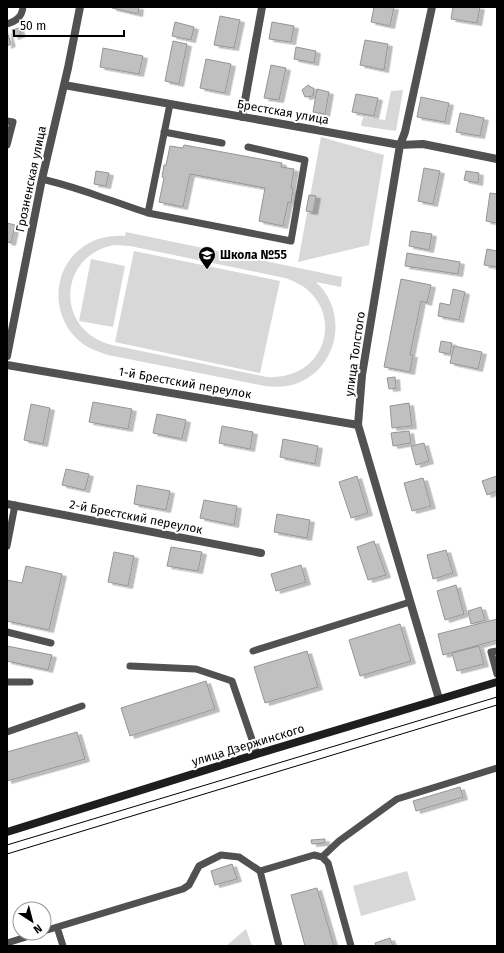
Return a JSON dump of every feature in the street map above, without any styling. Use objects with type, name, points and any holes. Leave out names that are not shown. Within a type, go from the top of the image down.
[{"type":"main road","name":"улица Дзержинского","points":[[7,832],[257,754],[497,682]]},
{"type":"street","name":"Грозненская улица","points":[[7,356],[42,179],[70,60],[80,7]]},
{"type":"street","points":[[242,117],[262,7]]},
{"type":"street","name":"улица Толстого","points":[[432,7],[405,132],[400,145],[362,375],[358,425],[439,699]]},
{"type":"street","name":"Брестская улица","points":[[64,84],[400,145],[423,144],[497,159]]},
{"type":"street","name":"1-й Брестский переулок","points":[[7,365],[358,425]]},
{"type":"street","name":"2-й Брестский переулок","points":[[11,505],[261,553]]},
{"type":"lane","points":[[7,24],[14,22],[22,14],[23,7]]},
{"type":"lane","points":[[148,213],[170,104]]},
{"type":"lane","points":[[7,121],[13,122],[7,145]]},
{"type":"lane","points":[[164,132],[222,143]]},
{"type":"lane","points":[[42,179],[101,196],[148,213],[291,241],[305,160],[248,147]]},
{"type":"lane","points":[[7,546],[11,505]]},
{"type":"lane","points":[[253,651],[410,602]]},
{"type":"lane","points":[[7,632],[51,643]]},
{"type":"lane","points":[[497,651],[491,652],[497,674]]},
{"type":"lane","points":[[130,666],[196,669],[232,681],[257,754]]},
{"type":"lane","points":[[7,682],[30,682]]},
{"type":"lane","points":[[7,732],[82,706]]},
{"type":"lane","points":[[322,857],[340,841],[397,799],[497,768]]},
{"type":"lane","points":[[52,929],[183,889],[189,885],[199,866],[221,855],[239,857],[260,871],[279,946]]},
{"type":"lane","points":[[260,871],[314,855],[322,857],[328,863],[351,946]]},
{"type":"lane","points":[[57,927],[63,946]]},
{"type":"shaded area","points":[[403,90],[396,131],[361,126],[363,117],[385,120],[391,91]]},
{"type":"shaded area","points":[[321,137],[384,155],[369,245],[298,262]]},
{"type":"shaded area","points":[[126,232],[342,277],[341,287],[316,282],[327,295],[333,309],[335,325],[334,340],[329,355],[320,368],[308,378],[292,385],[272,387],[108,355],[86,346],[73,335],[65,323],[60,311],[58,298],[59,284],[63,272],[70,260],[79,250],[89,243],[106,237],[125,236]],"holes":[[[114,245],[130,246],[285,278],[305,288],[318,302],[324,319],[324,336],[318,352],[307,366],[289,375],[267,377],[112,345],[93,337],[80,325],[73,310],[70,294],[73,278],[82,263],[95,252]]]},
{"type":"shaded area","points":[[134,251],[280,281],[260,373],[115,342]]},
{"type":"shaded area","points":[[91,259],[125,266],[113,327],[79,321]]},
{"type":"shaded area","points":[[407,871],[416,900],[361,916],[353,886]]},
{"type":"shaded area","points":[[246,929],[252,946],[226,946]]},
{"type":"building","points":[[112,7],[139,7],[138,14]]},
{"type":"building","points":[[374,7],[394,7],[390,26],[371,22]]},
{"type":"building","points":[[453,7],[480,7],[477,23],[451,19]]},
{"type":"building","points":[[220,16],[240,20],[234,48],[214,45]]},
{"type":"building","points":[[175,22],[194,27],[191,40],[172,36]]},
{"type":"building","points":[[272,22],[294,26],[291,42],[269,39]]},
{"type":"building","points":[[19,28],[21,34],[14,37],[12,30]]},
{"type":"building","points":[[7,31],[11,44],[7,46]]},
{"type":"building","points":[[365,40],[388,44],[384,70],[360,65]]},
{"type":"building","points":[[173,41],[187,44],[179,84],[165,81]]},
{"type":"building","points":[[296,47],[316,51],[314,63],[294,59]]},
{"type":"building","points":[[103,48],[143,56],[139,74],[100,67]]},
{"type":"building","points":[[206,59],[231,64],[225,93],[200,88]]},
{"type":"building","points":[[271,65],[286,68],[279,100],[264,98]]},
{"type":"building","points":[[308,85],[314,89],[313,96],[305,97],[302,90]]},
{"type":"building","points":[[317,89],[329,92],[325,114],[313,112]]},
{"type":"building","points":[[356,94],[378,98],[374,116],[352,112]]},
{"type":"building","points":[[421,97],[449,103],[445,122],[417,117]]},
{"type":"building","points":[[460,113],[484,118],[480,136],[456,132]]},
{"type":"building","points":[[184,145],[282,163],[281,167],[294,169],[291,188],[293,189],[291,203],[288,202],[283,226],[259,221],[265,188],[190,174],[183,207],[159,202],[164,178],[162,177],[164,165],[166,165],[170,146],[183,148]]},
{"type":"building","points":[[424,168],[440,171],[433,204],[418,201]]},
{"type":"building","points":[[96,171],[109,173],[106,186],[94,184]]},
{"type":"building","points":[[466,171],[479,173],[478,183],[464,180]]},
{"type":"building","points":[[490,193],[497,194],[497,223],[486,221]]},
{"type":"building","points":[[309,195],[316,196],[313,212],[306,211]]},
{"type":"building","points":[[7,223],[15,225],[11,243],[7,242]]},
{"type":"building","points":[[411,231],[432,234],[429,250],[409,246]]},
{"type":"building","points":[[487,249],[497,251],[497,267],[484,265]]},
{"type":"building","points":[[407,253],[460,262],[458,274],[405,266]]},
{"type":"building","points":[[401,279],[431,285],[427,303],[421,301],[410,355],[413,355],[410,372],[384,367]]},
{"type":"building","points":[[453,289],[465,292],[459,320],[438,316],[440,303],[450,305]]},
{"type":"building","points":[[441,341],[452,343],[450,354],[439,352]]},
{"type":"building","points":[[454,346],[482,352],[478,369],[450,363]]},
{"type":"building","points":[[395,377],[396,388],[389,389],[387,378]]},
{"type":"building","points":[[93,402],[132,409],[128,429],[89,422]]},
{"type":"building","points":[[409,403],[412,426],[392,428],[390,406]]},
{"type":"building","points":[[31,404],[50,408],[43,444],[24,440]]},
{"type":"building","points":[[157,414],[186,420],[182,439],[153,433]]},
{"type":"building","points":[[222,426],[253,432],[250,449],[219,443]]},
{"type":"building","points":[[409,431],[411,443],[393,446],[391,433]]},
{"type":"building","points":[[283,439],[318,446],[315,464],[280,457]]},
{"type":"building","points":[[424,443],[429,461],[416,465],[411,446]]},
{"type":"building","points":[[66,469],[89,474],[85,490],[62,485]]},
{"type":"building","points":[[357,476],[368,513],[351,518],[339,482]]},
{"type":"building","points":[[497,476],[497,491],[487,495],[482,481]]},
{"type":"building","points":[[423,478],[431,506],[412,511],[404,483]]},
{"type":"building","points":[[137,485],[170,491],[166,510],[134,504]]},
{"type":"building","points":[[204,500],[237,506],[234,525],[200,518]]},
{"type":"building","points":[[277,514],[310,520],[307,538],[274,532]]},
{"type":"building","points":[[374,541],[386,575],[368,580],[357,547]]},
{"type":"building","points":[[171,547],[202,552],[198,571],[167,566]]},
{"type":"building","points":[[446,550],[453,573],[433,579],[427,555]]},
{"type":"building","points":[[114,552],[134,556],[128,586],[108,582]]},
{"type":"building","points":[[301,565],[306,582],[276,591],[271,574]]},
{"type":"building","points":[[26,566],[62,574],[49,630],[7,621],[7,580],[22,583]]},
{"type":"building","points":[[456,585],[464,614],[445,620],[437,591]]},
{"type":"building","points":[[481,607],[485,620],[471,624],[468,611]]},
{"type":"building","points":[[497,619],[497,640],[443,655],[438,634]]},
{"type":"building","points":[[400,624],[411,661],[360,676],[349,640]]},
{"type":"building","points":[[7,646],[52,655],[48,670],[7,661]]},
{"type":"building","points":[[479,646],[484,664],[457,671],[452,653]]},
{"type":"building","points":[[307,651],[318,687],[265,703],[254,667]]},
{"type":"building","points":[[206,681],[215,709],[130,736],[121,708]]},
{"type":"building","points":[[77,732],[85,759],[7,781],[7,752]]},
{"type":"building","points":[[460,787],[463,797],[416,811],[413,801]]},
{"type":"building","points":[[325,839],[325,843],[312,844],[311,840]]},
{"type":"building","points":[[232,864],[237,879],[215,885],[211,871]]},
{"type":"building","points":[[317,888],[334,946],[305,946],[291,895]]},
{"type":"building","points":[[390,938],[393,946],[376,946],[375,943]]},
{"type":"tram line","points":[[7,845],[497,697]]},
{"type":"tram line","points":[[7,854],[497,705]]},
{"type":"place","name":"Школа №55","points":[[207,270]]}]
